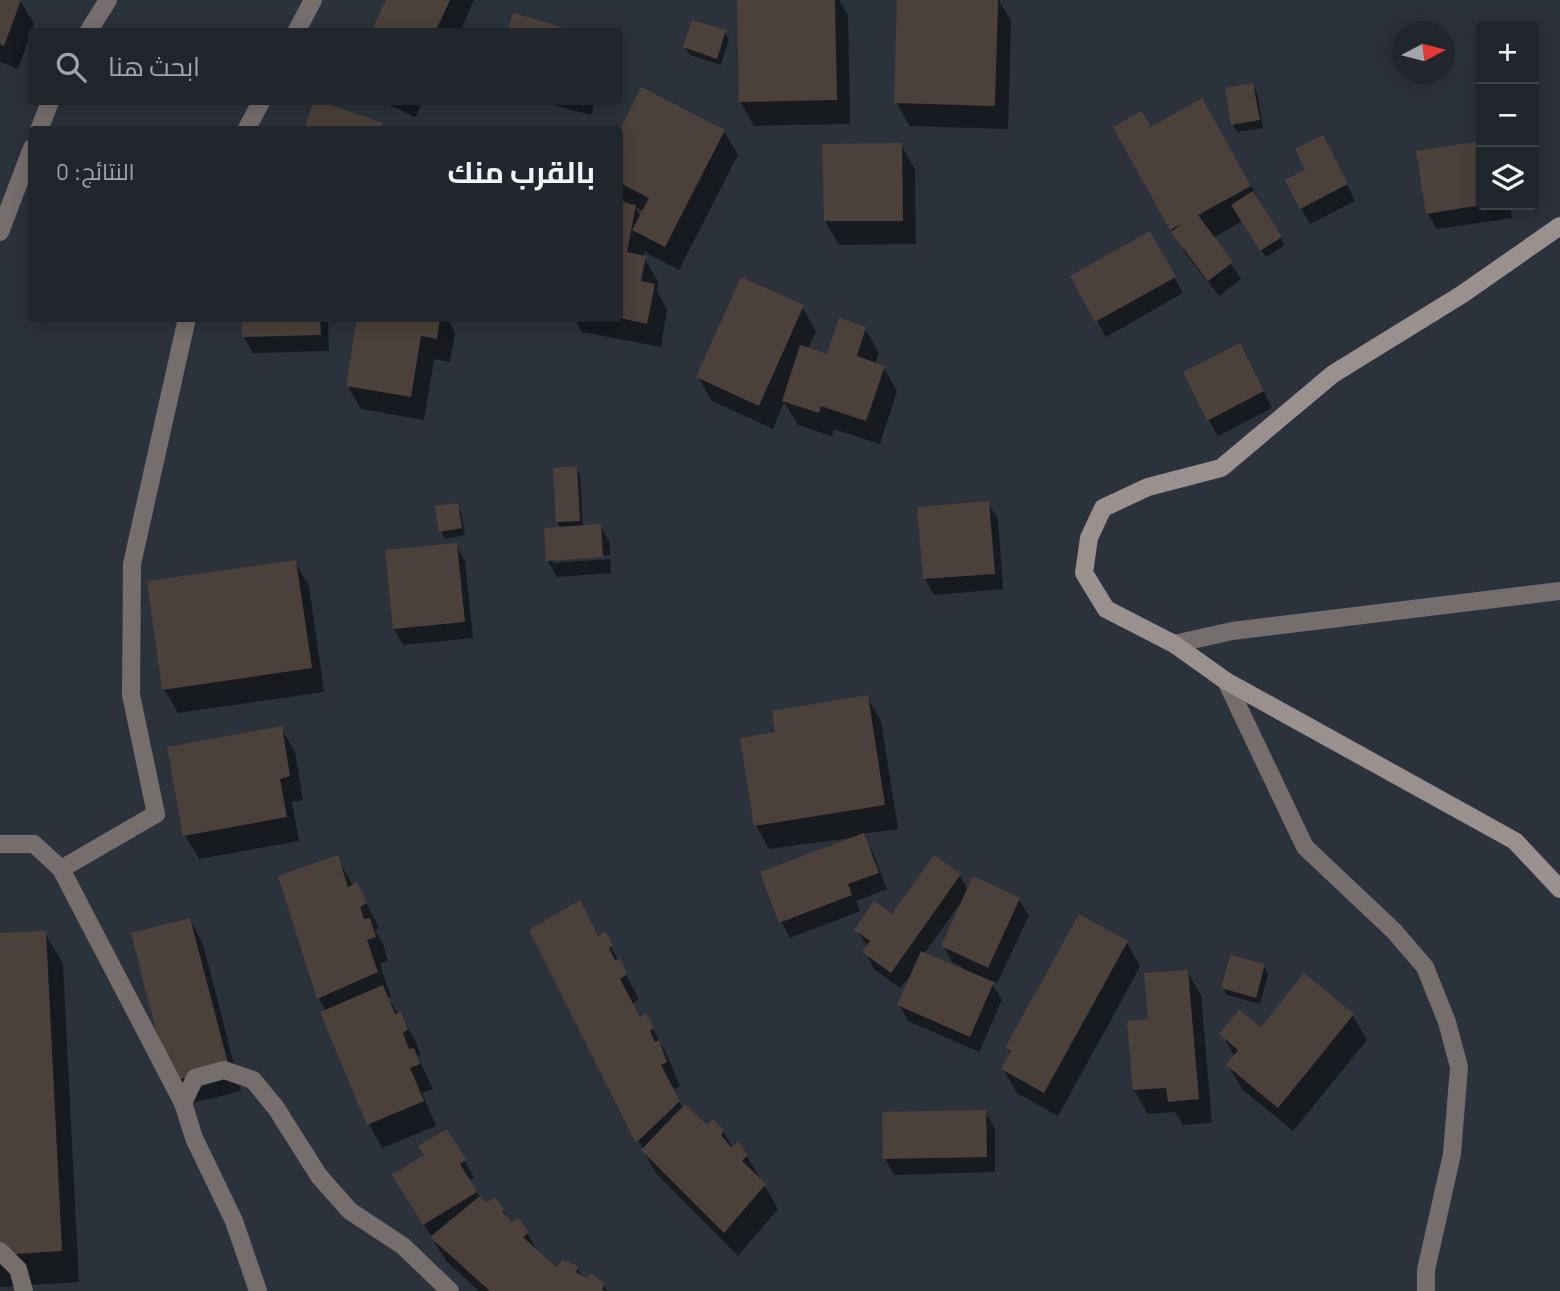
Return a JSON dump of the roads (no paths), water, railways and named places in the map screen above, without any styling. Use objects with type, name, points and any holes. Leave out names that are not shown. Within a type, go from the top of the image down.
[{"type":"main road","points":[[1560,226],[1461,295],[1334,374],[1221,468],[1148,487],[1102,508],[1089,538],[1084,573],[1106,609],[1174,644],[1226,681],[1515,841],[1560,889]]},
{"type":"street","points":[[90,28],[108,0]]},
{"type":"street","points":[[298,28],[313,0]]},
{"type":"street","points":[[41,126],[49,105]]},
{"type":"street","points":[[248,126],[259,105]]},
{"type":"street","points":[[0,232],[28,158]]},
{"type":"street","points":[[61,869],[156,814],[131,695],[132,564],[186,322]]},
{"type":"street","points":[[1174,644],[1232,631],[1560,591]]},
{"type":"street","points":[[1226,681],[1305,847],[1394,931],[1424,967],[1447,1022],[1459,1067],[1452,1154],[1426,1270],[1426,1291]]},
{"type":"street","points":[[0,844],[34,844],[61,869],[183,1103],[194,1138],[234,1221],[258,1291]]},
{"type":"street","points":[[183,1103],[195,1078],[224,1070],[253,1080],[276,1108],[319,1176],[350,1210],[403,1247],[450,1291]]},
{"type":"street","points":[[0,1251],[18,1269],[24,1291]]}]
